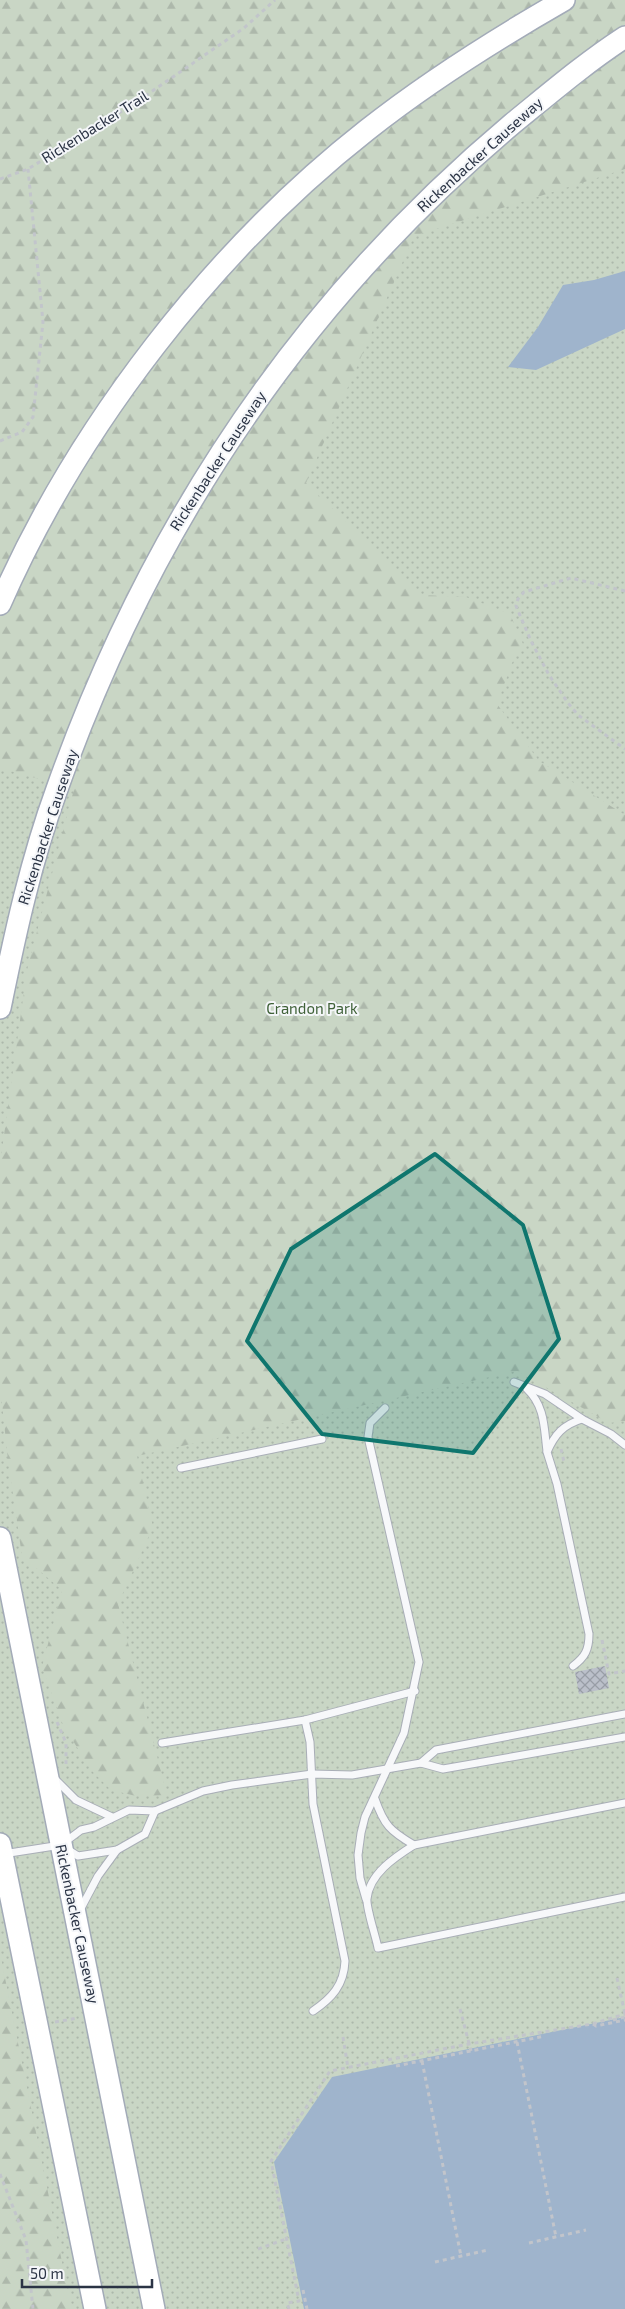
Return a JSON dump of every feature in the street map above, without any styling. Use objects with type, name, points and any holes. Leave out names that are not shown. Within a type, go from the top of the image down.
[{"type":"main road","points":[[0,604],[45,514],[112,404],[158,342],[224,264],[285,202],[365,131],[454,66],[564,0]]},
{"type":"main road","name":"Rickenbacker Causeway","points":[[0,1008],[26,888],[56,791],[82,722],[136,601],[186,508],[218,456],[249,409],[319,316],[401,226],[489,144],[559,85],[625,37]]},
{"type":"main road","name":"Rickenbacker Causeway","points":[[0,1538],[154,2309]]},
{"type":"main road","points":[[1,1849],[95,2309]]},
{"type":"lane","points":[[573,1666],[584,1658],[589,1647],[589,1634],[557,1484],[547,1452],[542,1413],[535,1397],[525,1387],[514,1382],[545,1394],[582,1419],[611,1434],[625,1445]]},
{"type":"lane","points":[[385,1408],[370,1423],[368,1437],[419,1662],[415,1691],[404,1733],[387,1768],[376,1799],[365,1817],[358,1855],[360,1878],[367,1899],[378,1948],[625,1897]]},
{"type":"lane","points":[[547,1452],[558,1432],[568,1424],[582,1419]]},
{"type":"lane","points":[[181,1468],[322,1439]]},
{"type":"lane","points":[[162,1743],[305,1720],[415,1691]]},
{"type":"lane","points":[[421,1763],[436,1750],[625,1714]]},
{"type":"lane","points":[[305,1720],[310,1742],[313,1804],[346,1961],[345,1975],[339,1988],[329,2000],[314,2010]]},
{"type":"lane","points":[[1,1849],[61,1845],[80,1830],[94,1827],[129,1810],[155,1811],[203,1791],[250,1782],[312,1774],[352,1775],[421,1763],[443,1768],[625,1737]]},
{"type":"lane","points":[[46,1769],[76,1800],[112,1817]]},
{"type":"lane","points":[[376,1799],[382,1819],[396,1835],[414,1845]]},
{"type":"lane","points":[[367,1899],[374,1880],[387,1863],[414,1845],[625,1803]]},
{"type":"lane","points":[[616,1805],[625,1810]]},
{"type":"lane","points":[[61,1845],[78,1856],[117,1850],[145,1834],[155,1811]]},
{"type":"lane","points":[[77,1917],[98,1876],[117,1850]]},
{"type":"path","name":"Rickenbacker Trail","points":[[0,441],[22,432],[33,417],[43,322],[28,169],[136,102],[244,28],[275,0]]},
{"type":"path","points":[[0,179],[28,169]]},
{"type":"path","points":[[625,591],[571,578],[524,592],[516,606],[531,642],[549,675],[568,703],[578,715],[625,749]]},
{"type":"path","points":[[289,2309],[287,2303],[299,2301],[271,2161],[330,2071],[469,2044],[592,2024],[625,2016],[617,1978]]},
{"type":"path","points":[[460,2009],[471,2051]]},
{"type":"path","points":[[47,2024],[87,2016]]},
{"type":"path","points":[[396,2066],[545,2036]]},
{"type":"path","points":[[343,2037],[348,2068]]},
{"type":"path","points":[[517,2042],[556,2237]]},
{"type":"path","points":[[422,2060],[461,2256]]},
{"type":"path","points":[[0,2174],[26,2240],[33,2309]]},
{"type":"path","points":[[530,2243],[586,2230]]},
{"type":"path","points":[[258,2249],[286,2239]]},
{"type":"path","points":[[435,2262],[488,2250]]},
{"type":"path","points":[[303,2290],[307,2309]]},
{"type":"highlighted area","points":[[435,1154],[523,1225],[559,1339],[473,1453],[322,1434],[247,1341],[291,1249]]},
{"type":"green space","name":"Crandon Park","points":[[0,0],[625,0],[625,2018],[304,2309],[0,2309]]},
{"type":"green space","points":[[0,0],[625,0],[625,169],[414,236],[306,483],[421,595],[466,597],[510,614],[523,644],[512,663],[497,704],[539,761],[625,815],[625,1421],[609,1423],[517,1371],[137,1456],[153,1527],[118,1604],[167,1795],[136,1796],[111,1790],[92,1771],[63,1725],[42,1667],[62,1590],[22,1556],[8,1460],[0,1385],[0,1164],[27,970],[74,789],[0,768]]},
{"type":"green space","points":[[0,1953],[67,2287],[72,2309],[0,2309]]},
{"type":"water","points":[[625,271],[625,329],[536,370],[508,367],[538,327],[563,285],[594,280]]},
{"type":"water","points":[[625,2017],[625,2309],[304,2309],[274,2162],[332,2077]]},
{"type":"building","points":[[605,1666],[609,1688],[579,1694],[575,1672]]}]
